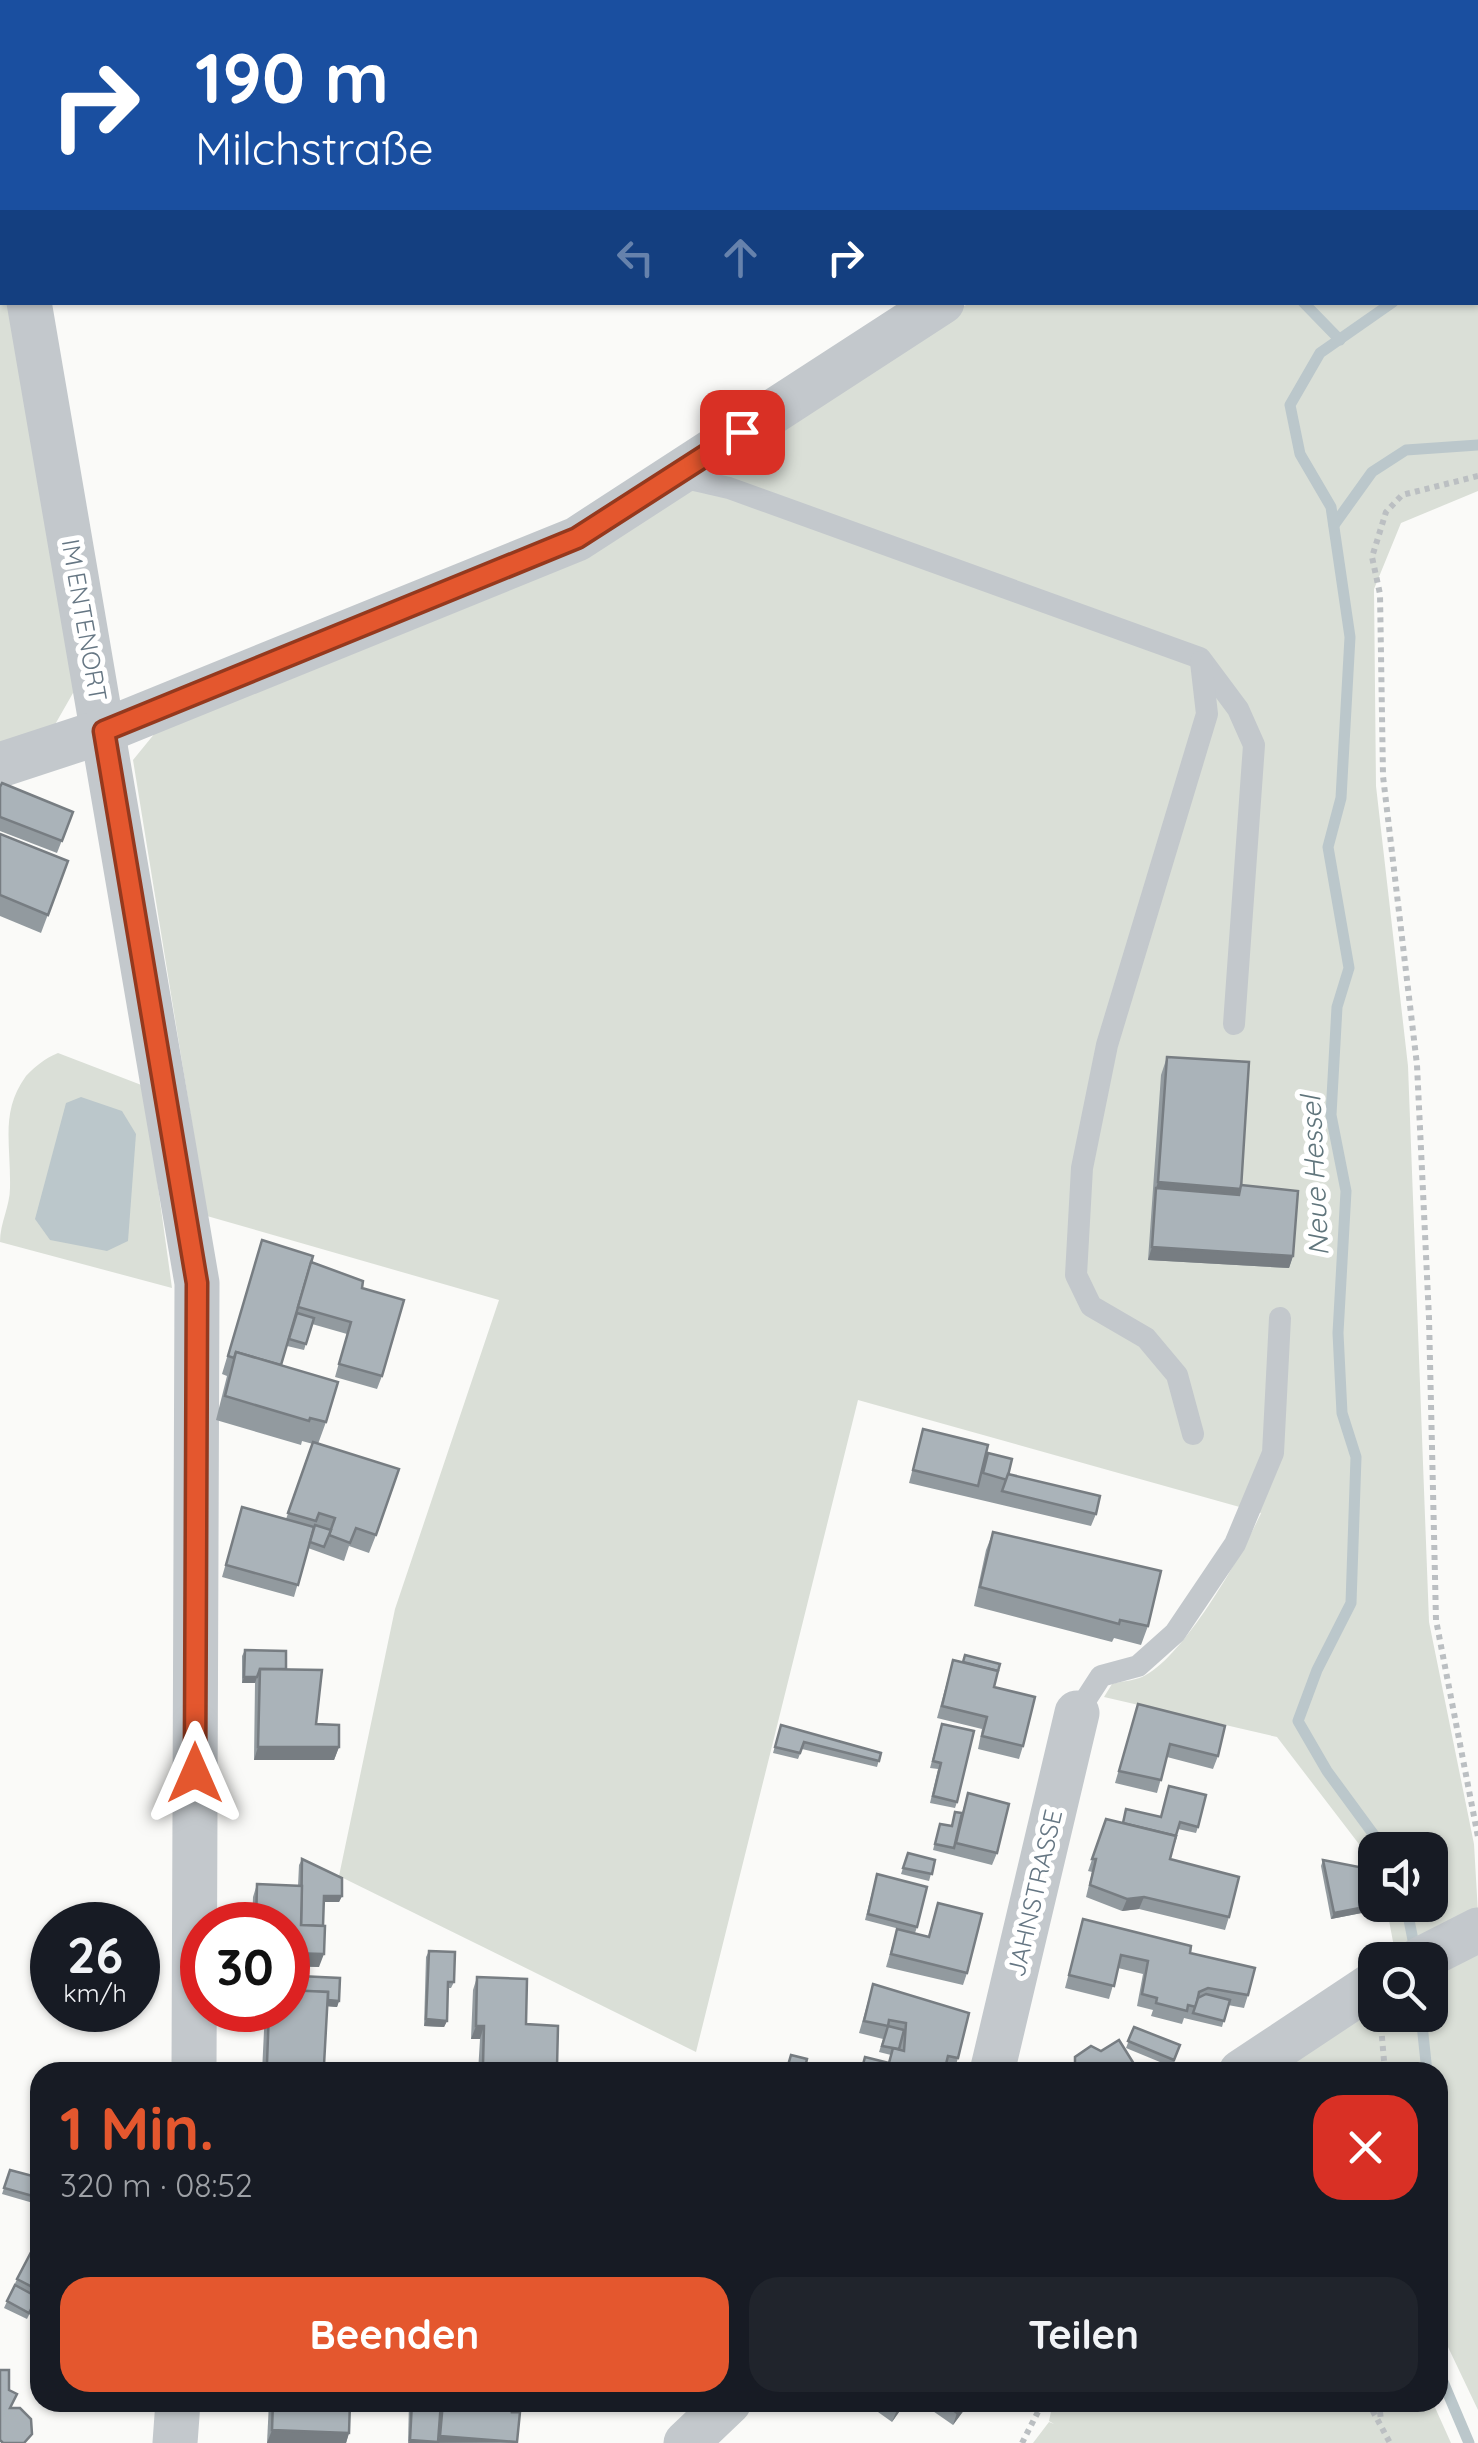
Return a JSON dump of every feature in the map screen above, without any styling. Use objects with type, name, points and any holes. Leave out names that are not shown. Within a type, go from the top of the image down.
[{"type":"street","name":"IM ENTENORT","points":[[30,305],[197,1283],[194,2062]]},
{"type":"street","points":[[0,766],[104,731],[577,538],[937,305]]},
{"type":"street","name":"JAHNSTRASSE","points":[[994,2062],[1077,1713]]},
{"type":"street","points":[[1257,2062],[1358,1994]]},
{"type":"street","points":[[175,2443],[177,2412]]},
{"type":"street","points":[[686,2443],[719,2412]]},
{"type":"lane","points":[[676,476],[729,488],[1200,658],[1238,708],[1254,745],[1234,1024]]},
{"type":"lane","points":[[1192,1434],[1177,1375],[1146,1338],[1091,1306],[1076,1275],[1082,1168],[1106,1045],[1207,714],[1200,658]]},
{"type":"lane","points":[[1077,1713],[1102,1676],[1138,1666],[1175,1632],[1235,1544],[1274,1453],[1280,1318]]},
{"type":"path","points":[[1478,476],[1402,495],[1386,512],[1372,558],[1380,594],[1383,776],[1417,1065],[1429,1318],[1436,1620],[1478,1837]]},
{"type":"path","points":[[1381,2032],[1383,2062]]},
{"type":"path","points":[[1022,2443],[1038,2412]]},
{"type":"path","points":[[1373,2412],[1390,2443]]},
{"type":"path","points":[[1380,2412],[1382,2428]]},
{"type":"shaded area","points":[[0,305],[8,305],[77,686],[53,728],[0,745]]},
{"type":"shaded area","points":[[966,305],[1478,305],[1478,491],[1401,523],[1374,589],[1376,786],[1408,1066],[1429,1622],[1474,1844],[1478,1913],[1436,1939],[1393,1942],[1389,1922],[1448,1922],[1448,1832],[1358,1832],[1358,1843],[1277,1737],[1104,1697],[1112,1684],[1142,1677],[1158,1666],[1193,1628],[1241,1553],[1261,1513],[858,1400],[696,2052],[339,1876],[395,1609],[499,1300],[207,1216],[133,760],[164,722],[593,546]]},
{"type":"shaded area","points":[[58,1053],[144,1086],[172,1288],[0,1242],[10,1195],[9,1129],[13,1102],[26,1076]]},
{"type":"shaded area","points":[[81,1097],[122,1111],[136,1134],[128,1241],[107,1251],[50,1240],[35,1219],[66,1103]]},
{"type":"shaded area","points":[[1478,1945],[1478,2410],[1448,2347],[1448,2062],[1282,2062],[1358,2009],[1358,2032],[1448,2032],[1448,1960]]},
{"type":"shaded area","points":[[1051,2412],[1437,2412],[1451,2443],[1033,2443],[1049,2422],[1054,2424],[1049,2421]]},
{"type":"building","points":[[2,783],[73,812],[62,841],[0,817]]},
{"type":"building","points":[[0,834],[68,861],[48,915],[0,895]]},
{"type":"building","points":[[1167,1057],[1249,1062],[1241,1189],[1158,1182]]},
{"type":"building","points":[[1241,1185],[1298,1191],[1293,1256],[1152,1247],[1156,1188],[1239,1195]]},
{"type":"building","points":[[262,1240],[313,1256],[281,1365],[236,1352],[234,1358],[228,1356]]},
{"type":"building","points":[[311,1262],[363,1281],[362,1288],[404,1300],[382,1376],[339,1364],[351,1322],[298,1307]]},
{"type":"building","points":[[297,1313],[314,1318],[306,1344],[289,1339]]},
{"type":"building","points":[[236,1352],[338,1382],[326,1422],[310,1418],[309,1421],[225,1396]]},
{"type":"building","points":[[923,1429],[988,1445],[978,1486],[913,1470]]},
{"type":"building","points":[[313,1442],[399,1469],[376,1535],[356,1528],[350,1543],[329,1535],[335,1518],[319,1513],[316,1521],[288,1513]]},
{"type":"building","points":[[988,1453],[1012,1459],[1007,1480],[983,1473]]},
{"type":"building","points":[[1008,1474],[1100,1496],[1096,1514],[1002,1491]]},
{"type":"building","points":[[242,1507],[314,1527],[298,1585],[226,1565]]},
{"type":"building","points":[[315,1525],[331,1530],[324,1547],[310,1542]]},
{"type":"building","points":[[993,1532],[1161,1571],[1148,1626],[1120,1620],[1119,1624],[980,1587]]},
{"type":"building","points":[[245,1650],[286,1651],[286,1669],[260,1669],[257,1677],[244,1677]]},
{"type":"building","points":[[965,1655],[1000,1664],[998,1671],[963,1662]]},
{"type":"building","points":[[953,1660],[998,1671],[994,1687],[1035,1697],[1023,1746],[982,1736],[987,1717],[942,1706]]},
{"type":"building","points":[[260,1669],[322,1670],[316,1724],[339,1725],[339,1747],[258,1747]]},
{"type":"building","points":[[1138,1704],[1225,1726],[1218,1756],[1170,1744],[1161,1780],[1119,1771]]},
{"type":"building","points":[[942,1724],[974,1731],[957,1802],[933,1796],[941,1763],[933,1761]]},
{"type":"building","points":[[781,1725],[881,1753],[879,1761],[804,1742],[800,1753],[775,1747]]},
{"type":"building","points":[[1169,1786],[1206,1795],[1198,1827],[1180,1822],[1176,1836],[1123,1823],[1126,1809],[1161,1817]]},
{"type":"building","points":[[968,1793],[1009,1804],[997,1853],[956,1843]]},
{"type":"building","points":[[955,1812],[962,1813],[954,1848],[935,1844],[940,1824],[952,1826]]},
{"type":"building","points":[[1106,1819],[1176,1836],[1170,1859],[1239,1877],[1229,1917],[1144,1897],[1127,1899],[1090,1885],[1096,1859],[1092,1859]]},
{"type":"building","points":[[908,1853],[935,1860],[932,1874],[903,1868]]},
{"type":"building","points":[[302,1859],[342,1878],[342,1896],[324,1896],[323,1926],[310,1925],[310,1902],[301,1902]]},
{"type":"building","points":[[1323,1860],[1358,1867],[1358,1908],[1334,1913]]},
{"type":"building","points":[[877,1874],[927,1887],[917,1927],[868,1914]]},
{"type":"building","points":[[257,1884],[302,1886],[302,1902],[257,1902]]},
{"type":"building","points":[[938,1903],[982,1914],[967,1973],[891,1954],[897,1929],[929,1937]]},
{"type":"building","points":[[1083,1919],[1191,1946],[1190,1953],[1255,1968],[1248,1995],[1208,1988],[1199,1992],[1196,2007],[1188,2005],[1187,2011],[1156,2003],[1157,1998],[1142,1994],[1148,1961],[1121,1955],[1114,1986],[1069,1975]]},
{"type":"building","points":[[310,1925],[325,1926],[324,1954],[310,1954]]},
{"type":"building","points":[[429,1951],[455,1952],[454,1982],[448,1982],[447,2021],[426,2019]]},
{"type":"building","points":[[310,1977],[340,1978],[339,2001],[328,2000],[328,1992],[310,1991]]},
{"type":"building","points":[[477,1977],[527,1979],[526,2024],[558,2026],[557,2062],[483,2062],[484,2026],[476,2026]]},
{"type":"building","points":[[873,1984],[969,2013],[958,2058],[948,2056],[946,2062],[889,2062],[893,2048],[904,2051],[906,2023],[889,2020],[888,2026],[864,2021]]},
{"type":"building","points":[[310,1991],[328,1992],[324,2062],[267,2062],[268,2032],[310,2032]]},
{"type":"building","points":[[1206,1994],[1230,2000],[1224,2021],[1193,2013],[1198,1998]]},
{"type":"building","points":[[888,2026],[904,2030],[899,2049],[882,2046]]},
{"type":"building","points":[[1134,2027],[1180,2045],[1174,2060],[1128,2041]]},
{"type":"building","points":[[1119,2040],[1133,2062],[1075,2062],[1075,2057],[1091,2046],[1101,2051]]},
{"type":"building","points":[[791,2055],[807,2059],[806,2062],[789,2062]]},
{"type":"building","points":[[10,2170],[30,2175],[30,2195],[4,2188]]},
{"type":"building","points":[[30,2254],[30,2286],[17,2279]]},
{"type":"building","points":[[15,2285],[30,2293],[30,2311],[29,2313],[7,2301]]},
{"type":"building","points":[[0,2370],[9,2370],[9,2390],[17,2394],[10,2408],[20,2408],[31,2419],[32,2434],[24,2443],[0,2440]]},
{"type":"building","points":[[273,2412],[350,2412],[349,2433],[272,2430]]},
{"type":"building","points":[[411,2412],[440,2412],[438,2442],[410,2440]]},
{"type":"building","points":[[442,2412],[520,2412],[517,2442],[440,2436]]},
{"type":"waterway","points":[[1306,305],[1340,340]]},
{"type":"waterway","name":"Neue Hessel","points":[[1372,1832],[1327,1771],[1298,1721],[1317,1670],[1351,1603],[1356,1457],[1342,1413],[1338,1333],[1346,1191],[1331,1115],[1337,1007],[1349,968],[1328,847],[1341,798],[1350,637],[1331,507],[1300,454],[1290,405],[1320,353],[1389,305]]},
{"type":"waterway","name":"Neue Hessel","points":[[1334,525],[1372,472],[1406,450],[1478,445]]},
{"type":"waterway","name":"Neue Hessel","points":[[1409,1922],[1413,1942]]},
{"type":"waterway","name":"Neue Hessel","points":[[1423,2032],[1426,2062]]},
{"type":"waterway","name":"Neue Hessel","points":[[1448,2394],[1469,2443]]},
{"type":"route","points":[[195,1773],[197,1283],[104,731],[577,538],[742,432]]}]
